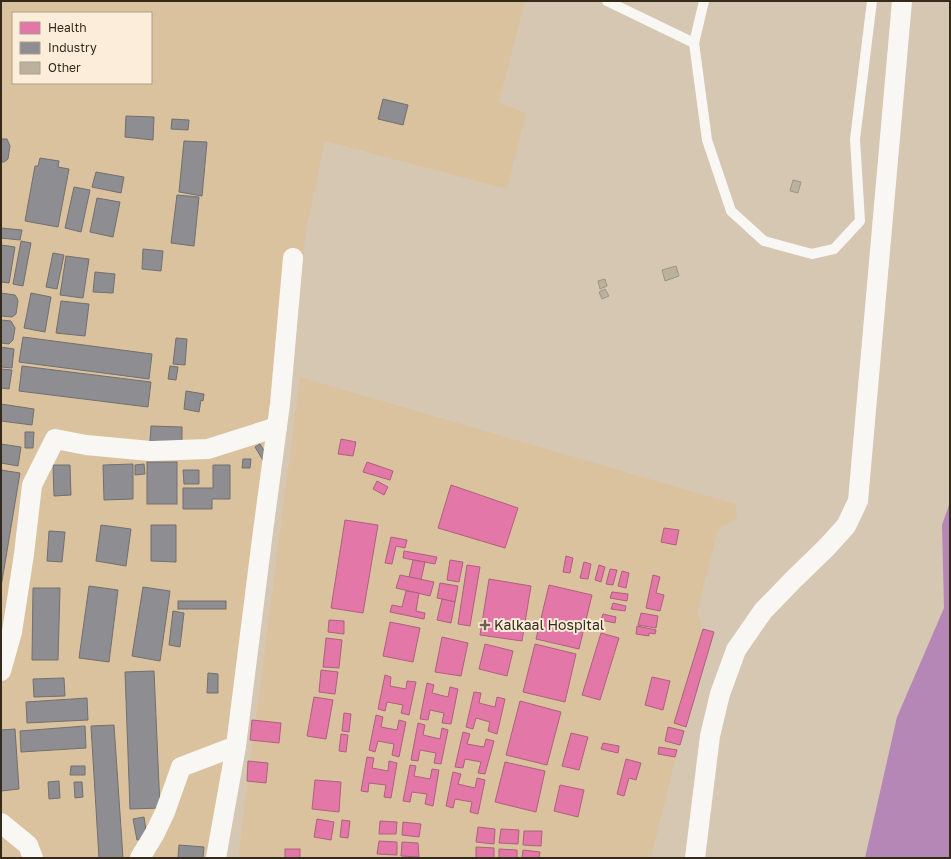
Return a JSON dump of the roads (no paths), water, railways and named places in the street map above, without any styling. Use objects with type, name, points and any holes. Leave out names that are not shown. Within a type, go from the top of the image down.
[{"type":"street","points":[[695,858],[710,736],[720,694],[736,650],[763,611],[846,526],[858,501],[902,1]]},
{"type":"street","points":[[216,858],[236,746],[280,404],[293,258]]},
{"type":"street","points":[[1,671],[12,632],[24,554],[32,485],[55,439],[86,446],[150,451],[208,450],[277,426]]},
{"type":"street","points":[[140,858],[155,833],[165,812],[181,767],[236,746]]},
{"type":"street","points":[[1,823],[28,845],[33,858]]},
{"type":"lane","points":[[607,1],[694,43]]},
{"type":"lane","points":[[704,1],[694,43],[707,140],[731,211],[764,240],[812,254],[834,249],[860,221],[855,139],[872,1]]},
{"type":"place","name":"Kalkaal Hospital","points":[[485,625]]}]
